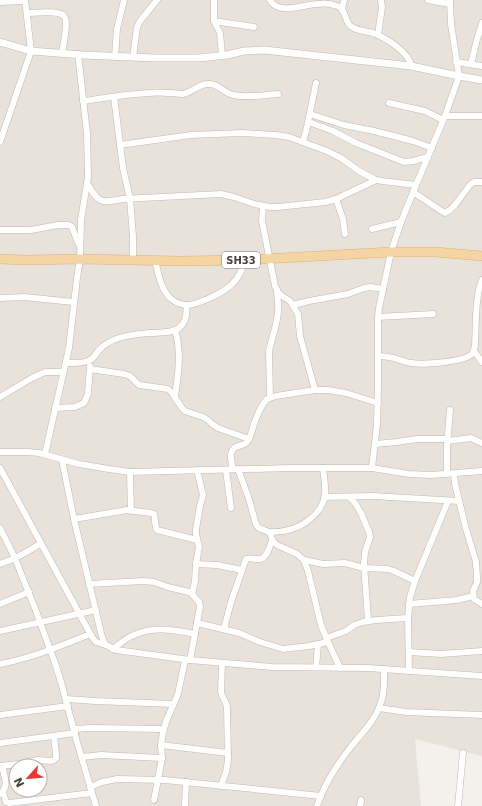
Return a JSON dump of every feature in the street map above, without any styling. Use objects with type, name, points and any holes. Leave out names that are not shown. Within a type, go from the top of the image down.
[{"type":"main road","name":"SH33","points":[[0,259],[180,261],[245,260],[392,252],[436,252],[481,257]]},
{"type":"street","points":[[116,56],[117,29],[124,0]]},
{"type":"street","points":[[133,57],[137,27],[157,0]]},
{"type":"street","points":[[214,0],[214,21],[220,33],[222,55]]},
{"type":"street","points":[[270,0],[276,7],[285,9],[309,3],[337,6],[342,9]]},
{"type":"street","points":[[344,0],[342,9],[346,21],[351,27],[378,35],[394,45],[405,55],[411,66]]},
{"type":"street","points":[[378,35],[382,7],[381,0]]},
{"type":"street","points":[[372,468],[378,403],[378,317],[383,289],[401,222],[444,118],[458,76],[451,24],[450,2],[428,0]]},
{"type":"street","points":[[0,2],[25,1],[31,51],[0,141]]},
{"type":"street","points":[[27,13],[56,13],[63,14],[65,16],[66,24],[62,53]]},
{"type":"street","points":[[214,21],[254,27]]},
{"type":"street","points":[[471,64],[482,23]]},
{"type":"street","points":[[0,42],[31,51],[133,57],[188,58],[264,50],[411,66],[482,80]]},
{"type":"street","points":[[45,454],[69,348],[76,278],[80,259],[81,220],[87,183],[87,141],[78,54]]},
{"type":"street","points":[[456,62],[482,66]]},
{"type":"street","points":[[303,142],[309,122],[316,83]]},
{"type":"street","points":[[83,101],[161,92],[182,94],[209,84],[215,85],[234,95],[252,96],[278,94]]},
{"type":"street","points":[[114,97],[123,168],[130,199],[132,260]]},
{"type":"street","points":[[389,103],[425,111],[444,118],[482,116]]},
{"type":"street","points":[[310,114],[344,126],[374,131],[413,141],[432,148]]},
{"type":"street","points":[[309,122],[404,162],[428,157]]},
{"type":"street","points":[[120,145],[191,135],[242,133],[276,135],[290,137],[327,151],[376,180],[416,184]]},
{"type":"street","points":[[87,183],[94,195],[99,200],[105,202],[122,199],[221,194],[263,206],[278,207],[325,202],[336,199],[376,180]]},
{"type":"street","points":[[413,192],[445,213],[453,207],[471,184],[474,182],[482,182]]},
{"type":"street","points":[[336,199],[343,219],[345,234]]},
{"type":"street","points":[[263,206],[262,221],[273,279],[277,289],[282,296],[290,301],[298,314],[300,336],[315,390]]},
{"type":"street","points":[[372,229],[401,222]]},
{"type":"street","points":[[0,230],[32,230],[58,225],[69,225],[74,231],[80,248]]},
{"type":"street","points":[[155,260],[163,289],[175,301],[187,305],[197,303],[218,294],[232,285],[241,272],[245,260]]},
{"type":"street","points":[[378,356],[395,358],[411,363],[426,364],[452,361],[471,355],[479,342],[477,304],[482,280]]},
{"type":"street","points":[[293,305],[348,294],[364,288],[371,287],[383,289]]},
{"type":"street","points":[[270,397],[269,352],[278,312],[277,289]]},
{"type":"street","points":[[0,298],[24,297],[74,302]]},
{"type":"street","points":[[66,363],[81,363],[90,360],[103,345],[112,340],[137,334],[175,330],[184,323],[187,305]]},
{"type":"street","points":[[378,317],[433,314]]},
{"type":"street","points":[[175,330],[180,355],[175,397]]},
{"type":"street","points":[[474,351],[482,362]]},
{"type":"street","points":[[55,408],[75,407],[84,403],[88,394],[90,360]]},
{"type":"street","points":[[90,369],[124,374],[130,376],[139,385],[168,390],[172,393],[185,411],[208,420],[218,428],[249,439]]},
{"type":"street","points":[[0,397],[45,372],[63,372]]},
{"type":"street","points":[[323,468],[325,490],[324,497],[321,507],[314,516],[293,529],[269,532],[257,526],[250,499],[236,469],[231,453],[235,447],[247,442],[261,407],[270,397],[315,390],[336,390],[378,403]]},
{"type":"street","points":[[450,410],[448,440],[450,474],[475,557],[477,582],[473,591],[473,596],[474,599],[482,604]]},
{"type":"street","points":[[375,444],[417,439],[448,440],[471,438],[482,443]]},
{"type":"street","points":[[0,452],[28,452],[45,454],[62,460],[130,472],[323,468],[372,468],[409,474],[450,474],[482,471]]},
{"type":"street","points":[[62,460],[74,519],[103,640],[112,649],[188,660],[222,663],[384,669],[482,676]]},
{"type":"street","points":[[0,468],[90,634],[96,642],[106,644]]},
{"type":"street","points":[[192,594],[199,547],[196,534],[199,510],[203,495],[197,470]]},
{"type":"street","points":[[226,470],[231,508]]},
{"type":"street","points":[[130,472],[131,511]]},
{"type":"street","points":[[324,497],[373,496],[459,501]]},
{"type":"street","points":[[349,497],[355,503],[361,514],[370,537],[365,552],[364,568],[368,620]]},
{"type":"street","points":[[409,671],[408,618],[410,597],[415,580],[448,501]]},
{"type":"street","points":[[74,519],[122,511],[154,514],[157,530],[197,540]]},
{"type":"street","points":[[0,528],[15,559],[60,676],[96,806]]},
{"type":"street","points":[[269,532],[272,540],[278,545],[297,554],[304,560],[328,565],[345,563],[364,568],[388,569],[415,580]]},
{"type":"street","points":[[224,629],[231,602],[246,559],[260,559],[265,556],[272,540]]},
{"type":"street","points":[[0,564],[15,559],[41,544]]},
{"type":"street","points":[[475,557],[482,554]]},
{"type":"street","points":[[304,560],[319,619],[340,668]]},
{"type":"street","points":[[196,564],[217,565],[242,570]]},
{"type":"street","points":[[89,584],[149,581],[189,592],[200,604],[195,634],[188,660],[180,687],[163,729],[161,745],[162,758],[154,800]]},
{"type":"street","points":[[0,604],[28,592]]},
{"type":"street","points":[[409,604],[457,600],[473,596]]},
{"type":"street","points":[[0,631],[96,610]]},
{"type":"street","points":[[197,623],[239,633],[264,644],[283,649],[292,649],[318,645],[359,623],[368,620],[408,618]]},
{"type":"street","points":[[112,649],[133,635],[150,630],[170,629],[195,634]]},
{"type":"street","points":[[0,664],[18,661],[90,634]]},
{"type":"street","points":[[316,667],[318,645]]},
{"type":"street","points":[[409,652],[450,654],[482,651]]},
{"type":"street","points":[[221,786],[227,766],[228,753],[227,705],[221,692],[222,663]]},
{"type":"street","points":[[317,806],[331,774],[379,708],[383,694],[384,669]]},
{"type":"street","points":[[66,699],[173,704]]},
{"type":"street","points":[[0,715],[68,706]]},
{"type":"street","points":[[379,708],[406,712],[482,716]]},
{"type":"street","points":[[0,744],[54,736],[74,731],[116,728],[163,729]]},
{"type":"street","points":[[54,736],[56,754],[56,758],[54,760],[38,760],[1,766],[6,785],[2,793],[6,802],[9,803],[92,793]]},
{"type":"street","points":[[161,745],[228,753]]},
{"type":"street","points":[[458,806],[463,753]]},
{"type":"street","points":[[82,757],[101,755],[162,758]]},
{"type":"street","points":[[90,786],[102,782],[117,780],[158,780],[321,796]]},
{"type":"street","points":[[185,806],[186,782]]},
{"type":"shaded area","points":[[0,0],[482,0],[482,756],[415,739],[421,806],[0,806]]}]
